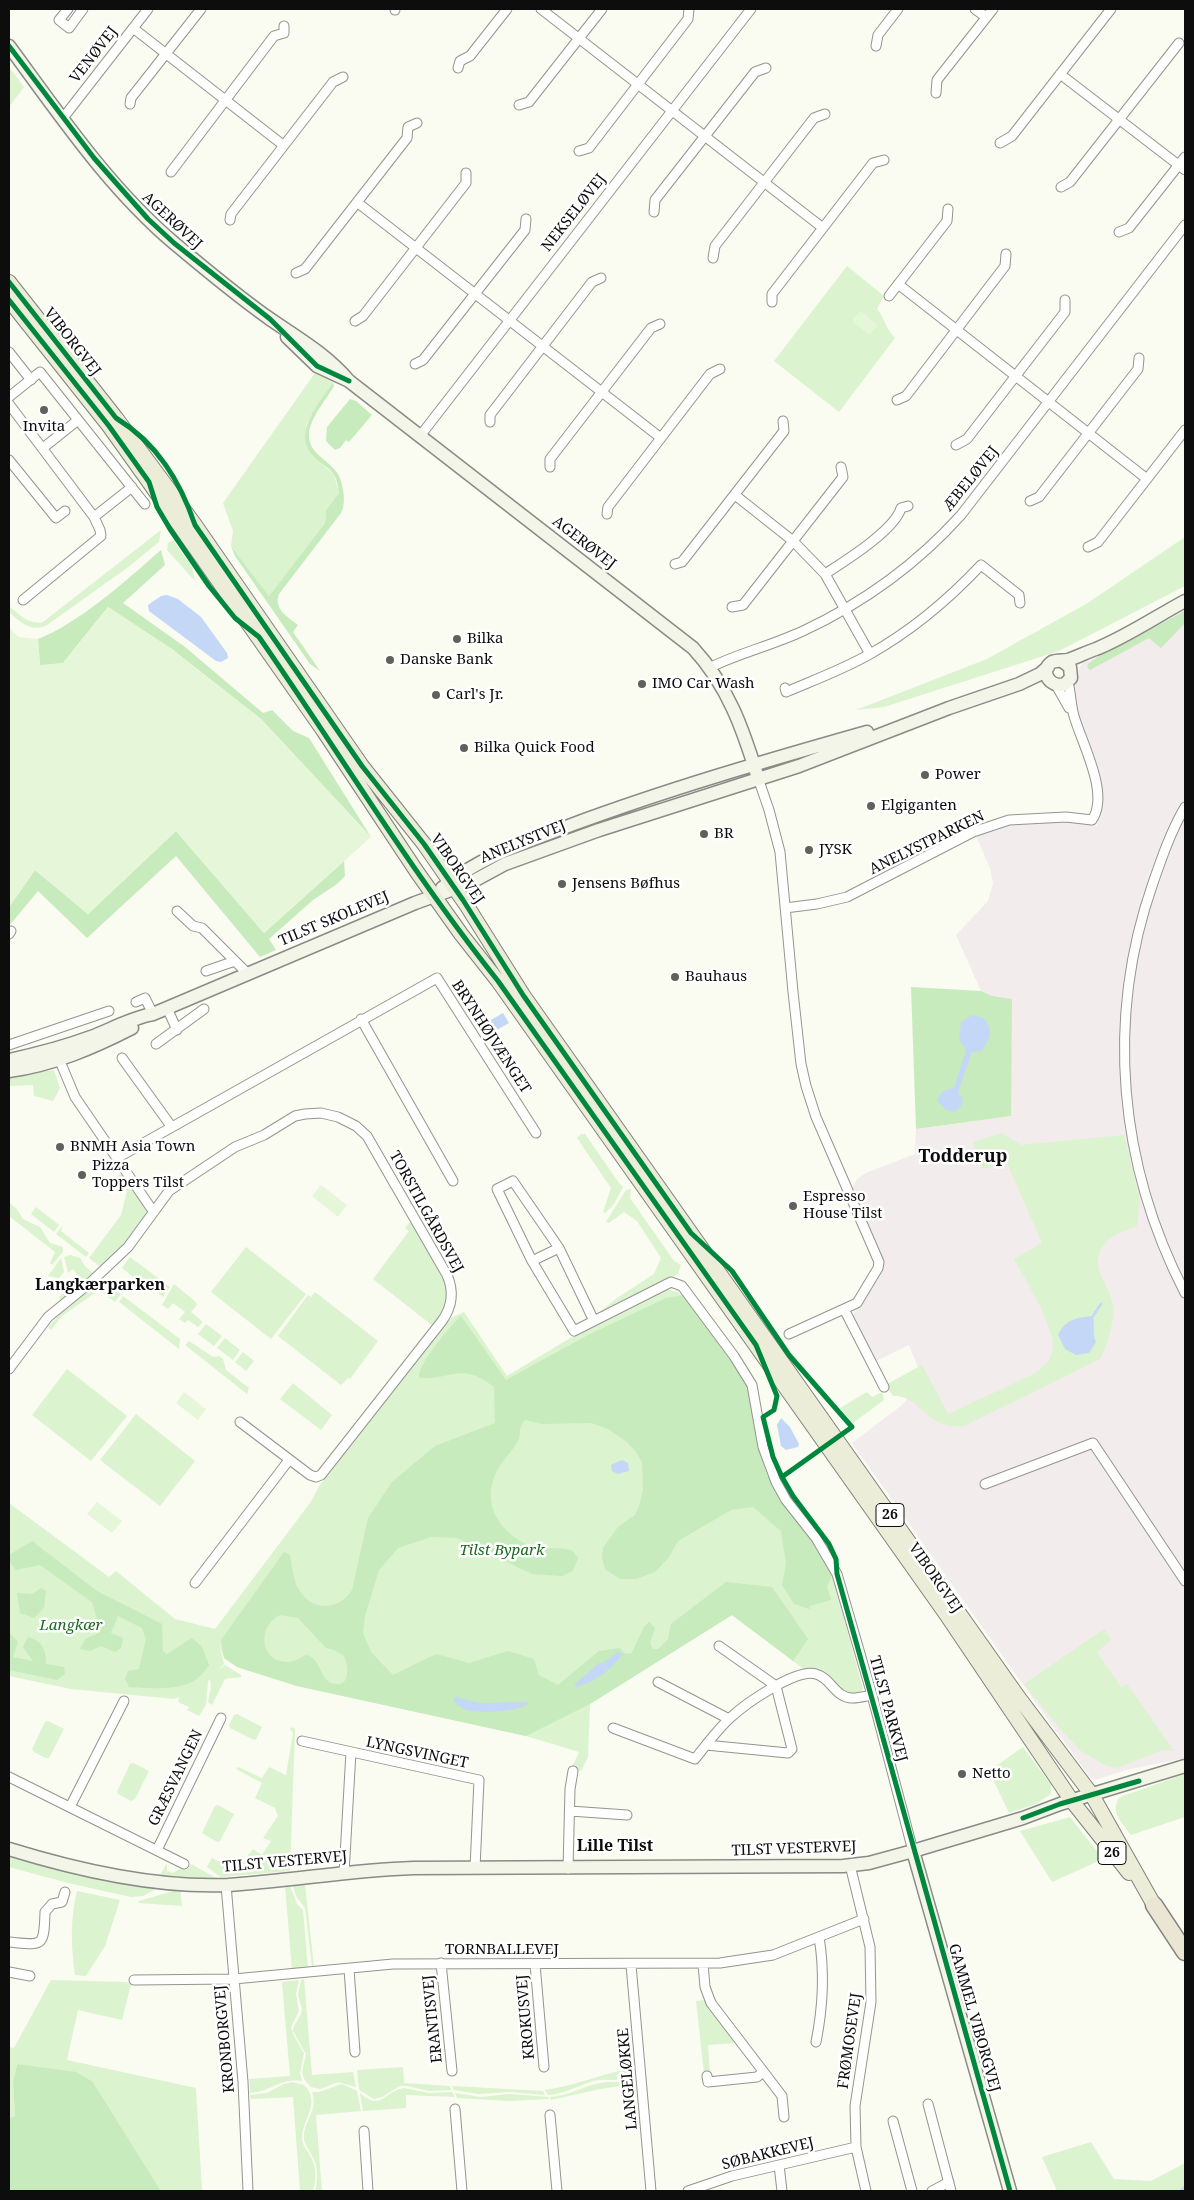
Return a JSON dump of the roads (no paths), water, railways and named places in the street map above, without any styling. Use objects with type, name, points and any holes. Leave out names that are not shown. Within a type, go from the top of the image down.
[{"type":"highway","name":"VIBORGVEJ","points":[[1154,1905],[1185,1952]]},
{"type":"main road","name":"VIBORGVEJ","points":[[9,282],[147,459],[362,766],[424,844],[495,948],[523,995],[1019,1698],[1092,1795],[1154,1905]]},
{"type":"main road","name":"VIBORGVEJ","points":[[9,300],[109,426],[188,536],[312,714],[371,805],[433,895],[498,981],[948,1617],[1072,1801],[1154,1905]]},
{"type":"street","points":[[68,9],[59,20],[69,28],[83,9]]},
{"type":"street","name":"VENØVEJ","points":[[63,118],[148,9]]},
{"type":"street","points":[[130,104],[131,98],[200,9]]},
{"type":"street","points":[[458,68],[460,60],[470,56],[507,9]]},
{"type":"street","points":[[541,9],[823,228]]},
{"type":"street","points":[[519,105],[529,102],[602,9]]},
{"type":"street","points":[[578,151],[589,148],[688,19],[689,9]]},
{"type":"street","name":"NEKSELØVEJ","points":[[420,436],[751,9]]},
{"type":"street","points":[[876,46],[878,35],[898,9]]},
{"type":"street","points":[[976,9],[986,17]]},
{"type":"street","points":[[936,93],[937,80],[993,9]]},
{"type":"street","points":[[1000,143],[1012,136],[1111,9]]},
{"type":"street","points":[[171,172],[274,36],[284,33],[284,26]]},
{"type":"street","points":[[132,28],[284,145]]},
{"type":"street","points":[[1061,187],[1070,182],[1179,43]]},
{"type":"street","name":"AGERØVEJ","points":[[9,46],[63,118],[117,185],[148,219],[270,319],[292,332],[336,366],[350,382],[693,648],[711,667],[734,710],[758,778]]},
{"type":"street","points":[[654,212],[656,200],[705,136],[755,72],[766,68]]},
{"type":"street","points":[[1060,74],[1182,168]]},
{"type":"street","points":[[230,220],[231,214],[333,82],[343,77]]},
{"type":"street","points":[[713,258],[715,246],[764,182],[814,118],[825,114]]},
{"type":"street","points":[[296,273],[305,269],[358,203],[407,138],[408,127],[417,123]]},
{"type":"street","points":[[1119,232],[1129,228],[1182,168],[1185,157]]},
{"type":"street","points":[[772,302],[772,294],[873,163],[884,160]]},
{"type":"street","points":[[355,321],[363,316],[466,183],[466,173]]},
{"type":"street","points":[[358,203],[661,438]]},
{"type":"street","points":[[889,296],[947,221],[948,209]]},
{"type":"street","points":[[415,364],[423,360],[525,230],[526,219]]},
{"type":"street","name":"ÆBELØVEJ","points":[[711,667],[801,632],[846,610],[898,574],[945,532],[966,508],[1185,226]]},
{"type":"street","points":[[897,400],[906,396],[1005,266],[1006,254]]},
{"type":"street","points":[[490,422],[490,414],[592,282],[601,278]]},
{"type":"street","points":[[898,284],[1147,479]]},
{"type":"street","points":[[956,445],[966,439],[1064,312],[1065,300]]},
{"type":"street","points":[[550,467],[550,459],[651,328],[660,324]]},
{"type":"street","points":[[9,352],[30,380]]},
{"type":"street","points":[[1030,501],[1039,497],[1138,369],[1139,358]]},
{"type":"street","points":[[607,514],[608,507],[710,374],[720,369]]},
{"type":"street","points":[[9,397],[40,372],[145,504]]},
{"type":"street","points":[[9,404],[94,517],[100,530],[100,536],[23,600]]},
{"type":"street","points":[[43,448],[78,420]]},
{"type":"street","points":[[675,564],[682,562],[784,431],[783,420]]},
{"type":"street","points":[[1088,547],[1098,542],[1185,430]]},
{"type":"street","points":[[9,460],[56,518],[65,511]]},
{"type":"street","points":[[732,607],[743,605],[843,477],[841,467]]},
{"type":"street","points":[[94,517],[132,487]]},
{"type":"street","points":[[734,495],[793,541],[825,574],[870,654]]},
{"type":"street","points":[[825,574],[879,535],[899,516],[902,508],[908,506]]},
{"type":"street","points":[[785,688],[786,692],[870,654],[902,634],[938,606],[981,566],[1019,595],[1020,603]]},
{"type":"street","points":[[1062,661],[1094,650],[1185,601]]},
{"type":"street","points":[[1062,682],[1094,650]]},
{"type":"street","points":[[1062,661],[1070,666],[1062,682]]},
{"type":"street","name":"ANELYSTVEJ","points":[[452,885],[470,883],[505,864],[599,830],[826,755],[948,708],[1019,684],[1040,674],[1053,662],[1062,661]]},
{"type":"street","points":[[1048,667],[1047,676],[1062,682]]},
{"type":"street","name":"ANELYSTVEJ","points":[[1019,684],[1062,682]]},
{"type":"street","name":"ANELYSTPARKEN","points":[[785,908],[817,904],[847,897],[973,832],[1009,820],[1066,817],[1092,820],[1097,811],[1098,787],[1062,682]]},
{"type":"street","name":"ANELYSTVEJ","points":[[433,895],[452,885],[468,868],[517,845],[646,799],[926,713],[948,708]]},
{"type":"street","points":[[758,778],[780,852],[801,1064],[806,1086],[816,1117],[879,1262],[878,1268],[860,1300],[789,1334]]},
{"type":"street","points":[[1185,807],[1164,851],[1140,920],[1129,986],[1124,1058],[1128,1117],[1136,1164],[1154,1226],[1185,1293]]},
{"type":"street","name":"TILST SKOLEVEJ","points":[[9,1070],[57,1054],[92,1037],[140,1017],[153,1014],[433,895]]},
{"type":"street","points":[[177,911],[193,926],[202,928],[248,974]]},
{"type":"street","points":[[206,971],[235,961]]},
{"type":"street","name":"BRYNHØJVÆNGET","points":[[116,1158],[437,978],[536,1133]]},
{"type":"street","points":[[136,1002],[145,998],[153,1014]]},
{"type":"street","points":[[167,1008],[176,1030]]},
{"type":"street","points":[[156,1044],[204,1009]]},
{"type":"street","points":[[9,1045],[109,1011]]},
{"type":"street","points":[[361,1019],[453,1180]]},
{"type":"street","points":[[9,1369],[48,1317],[91,1282],[128,1247],[153,1211],[75,1097],[57,1054]]},
{"type":"street","name":"TILST SKOLEVEJ","points":[[9,1059],[57,1054]]},
{"type":"street","points":[[122,1058],[171,1126]]},
{"type":"street","name":"TORSTILGÅRDSVEJ","points":[[153,1211],[169,1191],[235,1147],[264,1135],[295,1116],[313,1113],[329,1114],[356,1126],[373,1145],[447,1275],[452,1291],[448,1313],[321,1475],[316,1477],[310,1475],[240,1422]]},
{"type":"street","name":"TILST PARKVEJ","points":[[594,1321],[559,1248],[513,1181],[497,1189],[532,1261],[574,1331],[594,1321],[671,1282],[682,1286],[734,1356],[752,1385],[763,1447],[768,1463],[786,1500],[816,1538],[836,1574],[872,1695],[913,1851]]},
{"type":"street","points":[[532,1261],[559,1248]]},
{"type":"street","points":[[844,1308],[884,1387]]},
{"type":"street","points":[[986,1484],[1093,1444],[1185,1581]]},
{"type":"street","points":[[195,1582],[290,1460]]},
{"type":"street","points":[[706,1745],[788,1753],[792,1749],[776,1686],[719,1646]]},
{"type":"street","points":[[613,1728],[695,1759],[729,1719],[776,1686],[802,1675],[813,1673],[824,1676],[837,1692],[852,1699],[872,1695]]},
{"type":"street","points":[[658,1682],[729,1719]]},
{"type":"street","points":[[70,1807],[124,1701]]},
{"type":"street","name":"GRÆSVANGEN","points":[[157,1850],[221,1718]]},
{"type":"street","name":"LYNGSVINGET","points":[[302,1741],[479,1780],[475,1868]]},
{"type":"street","name":"LYNGSVINGET","points":[[344,1873],[351,1752]]},
{"type":"street","name":"TILST VESTERVEJ","points":[[9,1849],[87,1870],[179,1883],[226,1885],[387,1869],[850,1865],[869,1863],[913,1851],[1024,1818],[1185,1766]]},
{"type":"street","points":[[568,1868],[573,1771]]},
{"type":"street","name":"GRÆSVANGEN","points":[[9,1777],[184,1864]]},
{"type":"street","points":[[570,1811],[627,1815]]},
{"type":"street","name":"GAMMEL VIBORGVEJ","points":[[913,1851],[1010,2191]]},
{"type":"street","name":"FRØMOSEVEJ","points":[[850,1865],[870,1947],[871,2002],[855,2106],[856,2147],[866,2191]]},
{"type":"street","name":"KRONBORGVEJ","points":[[226,1885],[246,2133],[248,2191]]},
{"type":"street","points":[[9,1942],[33,1944],[42,1941],[44,1937],[45,1912],[52,1904],[62,1902],[65,1892]]},
{"type":"street","name":"TORNBALLEVEJ","points":[[134,1980],[234,1979],[393,1964],[631,1965],[702,1964],[743,1961],[773,1955],[864,1919]]},
{"type":"street","points":[[816,2042],[822,2013],[823,1991],[819,1937]]},
{"type":"street","name":"ERANTISVEJ","points":[[441,1963],[452,2071]]},
{"type":"street","name":"KROKUSVEJ","points":[[535,1964],[544,2067]]},
{"type":"street","points":[[702,1964],[705,1987],[711,2003],[782,2096],[784,2117]]},
{"type":"street","name":"LANGELØKKE","points":[[631,1965],[651,2191]]},
{"type":"street","points":[[348,1969],[355,2052]]},
{"type":"street","points":[[9,1972],[30,1976]]},
{"type":"street","points":[[707,2076],[708,2082],[757,2077],[763,2072]]},
{"type":"street","points":[[928,2104],[950,2187],[932,2191]]},
{"type":"street","points":[[455,2109],[462,2191]]},
{"type":"street","points":[[550,2115],[557,2191]]},
{"type":"street","points":[[893,2120],[912,2191]]},
{"type":"street","points":[[364,2131],[368,2191]]},
{"type":"street","name":"SØBAKKEVEJ","points":[[688,2191],[732,2176],[856,2147]]},
{"type":"street","points":[[779,2165],[782,2191]]},
{"type":"water","points":[[167,595],[178,599],[201,617],[227,653],[228,658],[221,662],[216,661],[149,611],[148,605],[161,596]]},
{"type":"water","points":[[503,1013],[509,1023],[488,1035],[482,1025]]},
{"type":"water","points":[[972,1015],[984,1018],[989,1027],[989,1038],[982,1051],[972,1052],[958,1092],[963,1099],[961,1107],[955,1112],[946,1110],[937,1100],[943,1091],[954,1088],[966,1050],[959,1039],[961,1022]]},
{"type":"water","points":[[1093,1316],[1096,1342],[1089,1353],[1076,1355],[1065,1349],[1058,1335],[1064,1326],[1072,1320]]},
{"type":"water","points":[[781,1418],[790,1427],[799,1444],[798,1447],[786,1450],[781,1446],[777,1425]]},
{"type":"water","points":[[622,1460],[628,1463],[629,1471],[618,1474],[612,1471],[611,1465]]},
{"type":"water","points":[[618,1652],[623,1654],[602,1675],[583,1685],[576,1687],[574,1685],[599,1663],[603,1663]]},
{"type":"water","points":[[454,1697],[480,1703],[526,1702],[528,1704],[516,1709],[489,1712],[472,1711],[459,1706],[453,1700]]},
{"type":"waterway","points":[[1093,1316],[1101,1304]]},
{"type":"waterway","points":[[1181,2191],[1185,2186]]},
{"type":"place","name":"Invita","points":[[44,410]]},
{"type":"place","name":"Bilka","points":[[457,639]]},
{"type":"place","name":"Danske Bank","points":[[390,660]]},
{"type":"place","name":"IMO Car Wash","points":[[642,684]]},
{"type":"place","name":"Carl's Jr.","points":[[436,695]]},
{"type":"place","name":"Bilka Quick Food","points":[[464,748]]},
{"type":"place","name":"Power","points":[[925,775]]},
{"type":"place","name":"Elgiganten","points":[[871,806]]},
{"type":"place","name":"BR","points":[[704,834]]},
{"type":"place","name":"JYSK","points":[[809,850]]},
{"type":"place","name":"Jensens Bøfhus","points":[[562,884]]},
{"type":"place","name":"Bauhaus","points":[[675,977]]},
{"type":"place","name":"BNMH Asia Town","points":[[60,1147]]},
{"type":"place","name":"Pizza Toppers Tilst","points":[[82,1175]]},
{"type":"place","name":"Espresso House Tilst","points":[[793,1206]]},
{"type":"place","name":"Netto","points":[[962,1774]]},
{"type":"district","name":"Todderup","points":[[963,1157]]},
{"type":"district","name":"Langkærparken","points":[[100,1285]]},
{"type":"district","name":"Lille Tilst","points":[[615,1846]]},
{"type":"park label","name":"Tilst Bypark","points":[[502,1551]]},
{"type":"park label","name":"Langkær","points":[[71,1626]]}]
